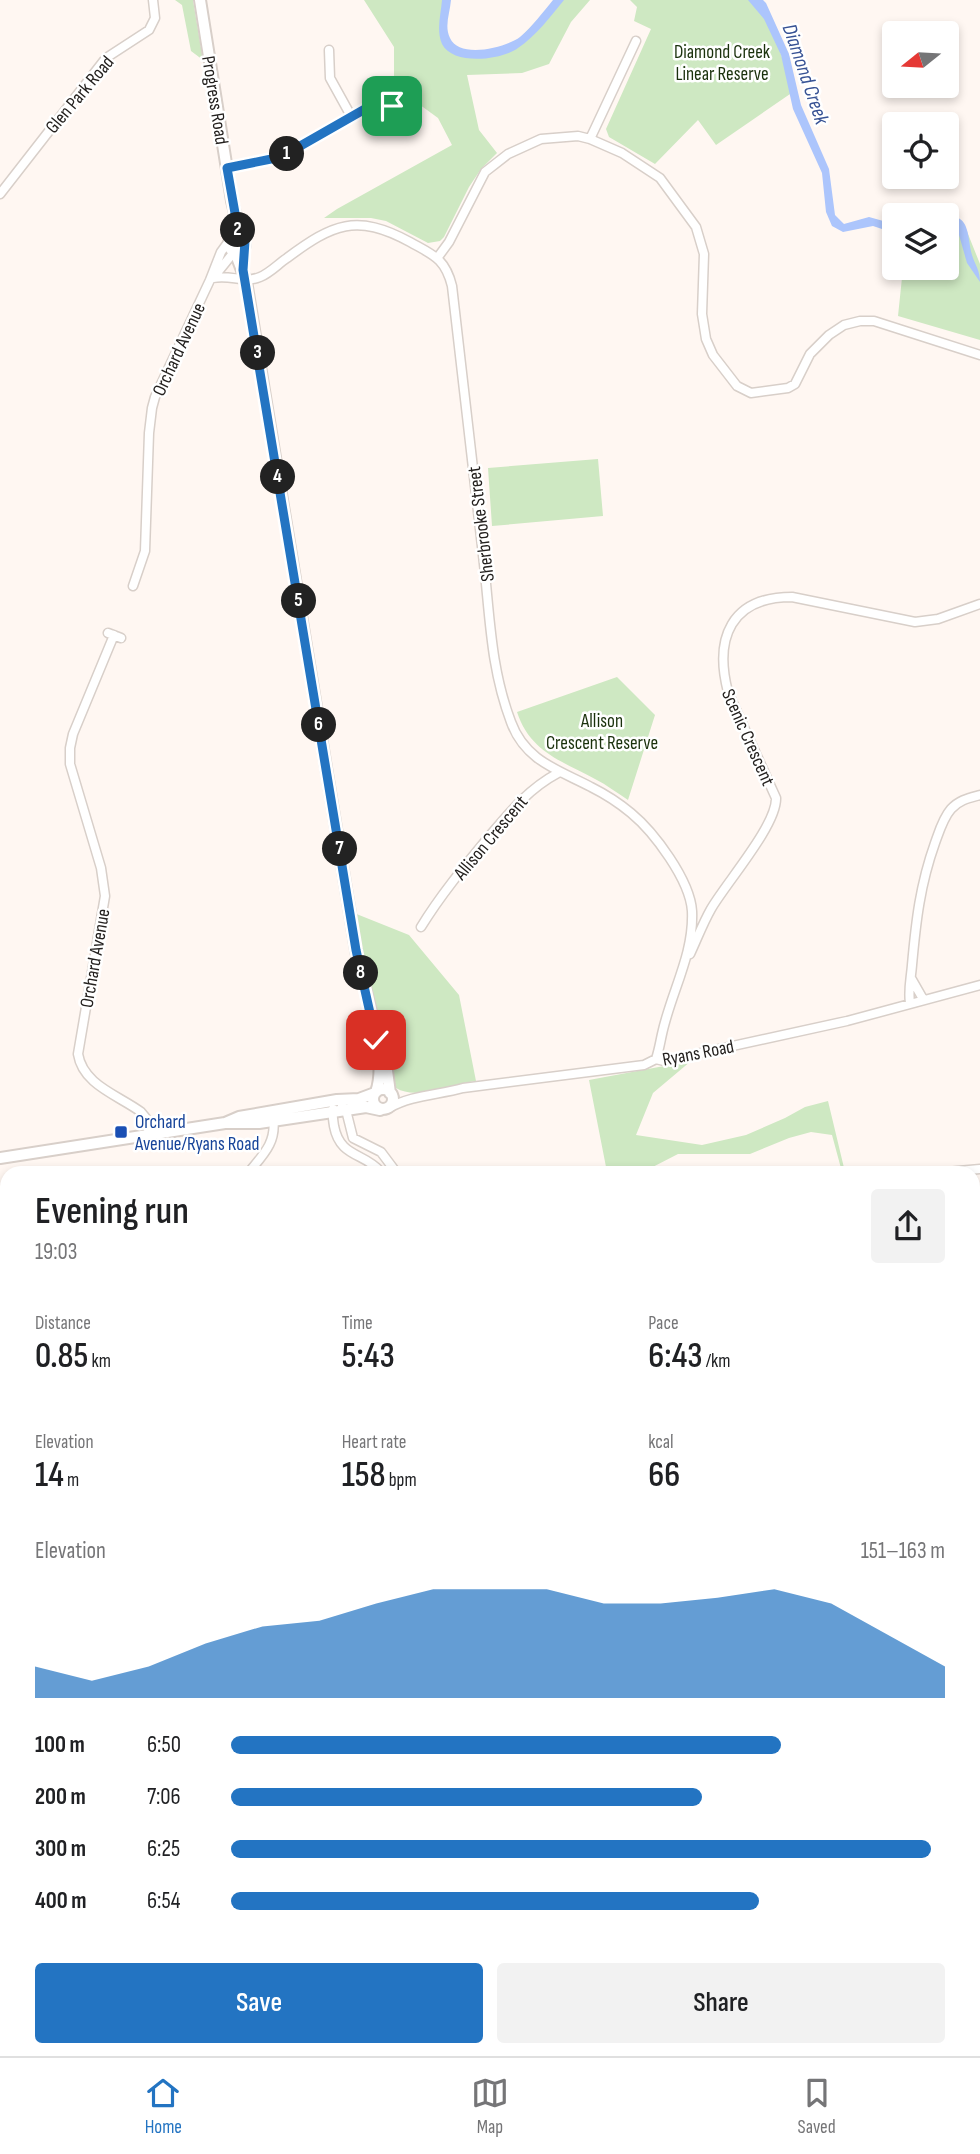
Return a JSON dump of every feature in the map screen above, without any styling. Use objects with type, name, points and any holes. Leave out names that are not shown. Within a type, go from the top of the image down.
[{"type":"street","name":"Glen Park Road","points":[[0,194],[109,54],[149,30],[155,18],[153,0]]},
{"type":"street","name":"Progress Road","points":[[200,0],[232,201],[235,245],[244,276],[356,950],[376,1034],[386,1062],[390,1093]]},
{"type":"street","points":[[590,139],[636,41]]},
{"type":"street","points":[[329,50],[330,78],[351,116]]},
{"type":"street","points":[[227,168],[281,157],[379,101],[392,100]]},
{"type":"street","points":[[212,279],[263,275],[323,233],[341,227],[370,225],[381,228],[438,257],[449,242],[478,182],[495,163],[541,139],[578,136],[622,153],[660,178],[696,227],[704,254],[702,314],[706,339],[713,355],[737,386],[751,393],[788,388],[795,384],[810,354],[820,343],[844,325],[860,321],[874,321],[980,355]]},
{"type":"street","name":"Orchard Avenue","points":[[133,586],[145,551],[152,408],[212,279],[235,245]]},
{"type":"street","name":"Sherbrooke Street","points":[[438,257],[452,286],[495,670],[516,733],[535,755],[558,772]]},
{"type":"street","name":"Scenic Crescent","points":[[686,963],[710,910],[772,816],[776,805],[776,798],[728,692],[724,677],[723,648],[738,615],[776,597],[792,597],[915,622],[950,616],[980,604]]},
{"type":"street","name":"Orchard Avenue","points":[[114,635],[73,734],[70,748],[72,773],[101,868],[105,890],[78,1054],[81,1067],[90,1079],[141,1112],[146,1118],[149,1134]]},
{"type":"street","points":[[558,772],[592,787],[624,807],[648,830],[668,858],[691,903],[686,963],[656,1059]]},
{"type":"street","name":"Allison Crescent","points":[[421,927],[462,869],[519,802],[541,781],[558,772]]},
{"type":"street","points":[[910,1003],[908,992],[916,909],[924,876],[939,833],[953,807],[980,795]]},
{"type":"street","points":[[911,978],[923,999]]},
{"type":"street","name":"Ryans Road","points":[[0,1158],[225,1123],[239,1117],[332,1112],[366,1107],[385,1109],[412,1097],[565,1073],[644,1065],[656,1059],[664,1061],[834,1024],[980,985]]},
{"type":"street","name":"Progress Road","points":[[375,1092],[380,1074],[376,1034]]},
{"type":"street","points":[[384,1089],[390,1093],[393,1099],[385,1109],[373,1103],[375,1092],[384,1089]]},
{"type":"street","name":"Ryans Road","points":[[273,1116],[337,1100],[359,1100],[375,1092]]},
{"type":"street","name":"Ryans Road","points":[[390,1093],[412,1097]]},
{"type":"street","points":[[374,1166],[350,1153],[340,1144],[332,1112],[337,1100],[346,1110],[354,1138],[381,1152],[392,1166]]},
{"type":"street","points":[[254,1166],[271,1144],[275,1133],[273,1116]]},
{"type":"green space","points":[[175,0],[193,0],[203,60],[191,51],[182,5]]},
{"type":"green space","points":[[364,0],[449,0],[445,37],[463,52],[508,50],[557,0],[590,0],[571,22],[549,64],[522,73],[467,75],[479,130],[497,153],[481,169],[469,187],[440,241],[428,243],[386,221],[371,218],[324,218],[452,145],[438,118],[394,86],[394,47]]},
{"type":"green space","name":"Diamond Creek Linear Reserve","points":[[630,0],[756,0],[768,14],[793,92],[716,145],[698,120],[655,164],[609,137],[606,129],[651,29],[634,21],[637,7]]},
{"type":"green space","points":[[959,222],[964,224],[980,264],[980,340],[898,316],[902,280],[959,280]]},
{"type":"green space","points":[[598,459],[603,516],[492,526],[488,468]]},
{"type":"green space","name":"Allison Crescent Reserve","points":[[617,677],[655,715],[628,800],[548,754],[530,737],[517,712]]},
{"type":"green space","points":[[354,913],[409,935],[459,995],[476,1081],[414,1093],[396,1088],[388,1046],[368,986]]},
{"type":"green space","points":[[691,1061],[653,1093],[636,1135],[702,1145],[746,1135],[805,1107],[828,1101],[844,1166],[840,1166],[832,1135],[811,1132],[750,1154],[678,1154],[655,1166],[606,1166],[589,1080]]},
{"type":"water","points":[[442,0],[451,0],[447,24],[450,38],[463,48],[483,50],[504,45],[520,37],[553,0],[564,0],[537,32],[518,48],[501,56],[478,59],[456,56],[442,44],[439,28]]},
{"type":"water","points":[[748,0],[763,0],[766,3],[789,54],[801,105],[829,169],[835,215],[844,224],[869,217],[882,221],[882,229],[873,226],[843,232],[832,226],[826,212],[822,173],[793,109],[781,55],[764,19]]},
{"type":"water","points":[[959,218],[967,229],[980,282],[967,263],[959,235]]},
{"type":"place","name":"Orchard Avenue/Ryans Road","points":[[121,1132]]},
{"type":"route","points":[[376,1040],[356,950],[243,270],[245,241],[238,230],[227,168],[281,157],[379,101],[392,100],[392,106]]},
{"type":"water label","name":"Diamond Creek","points":[[806,74]]}]
